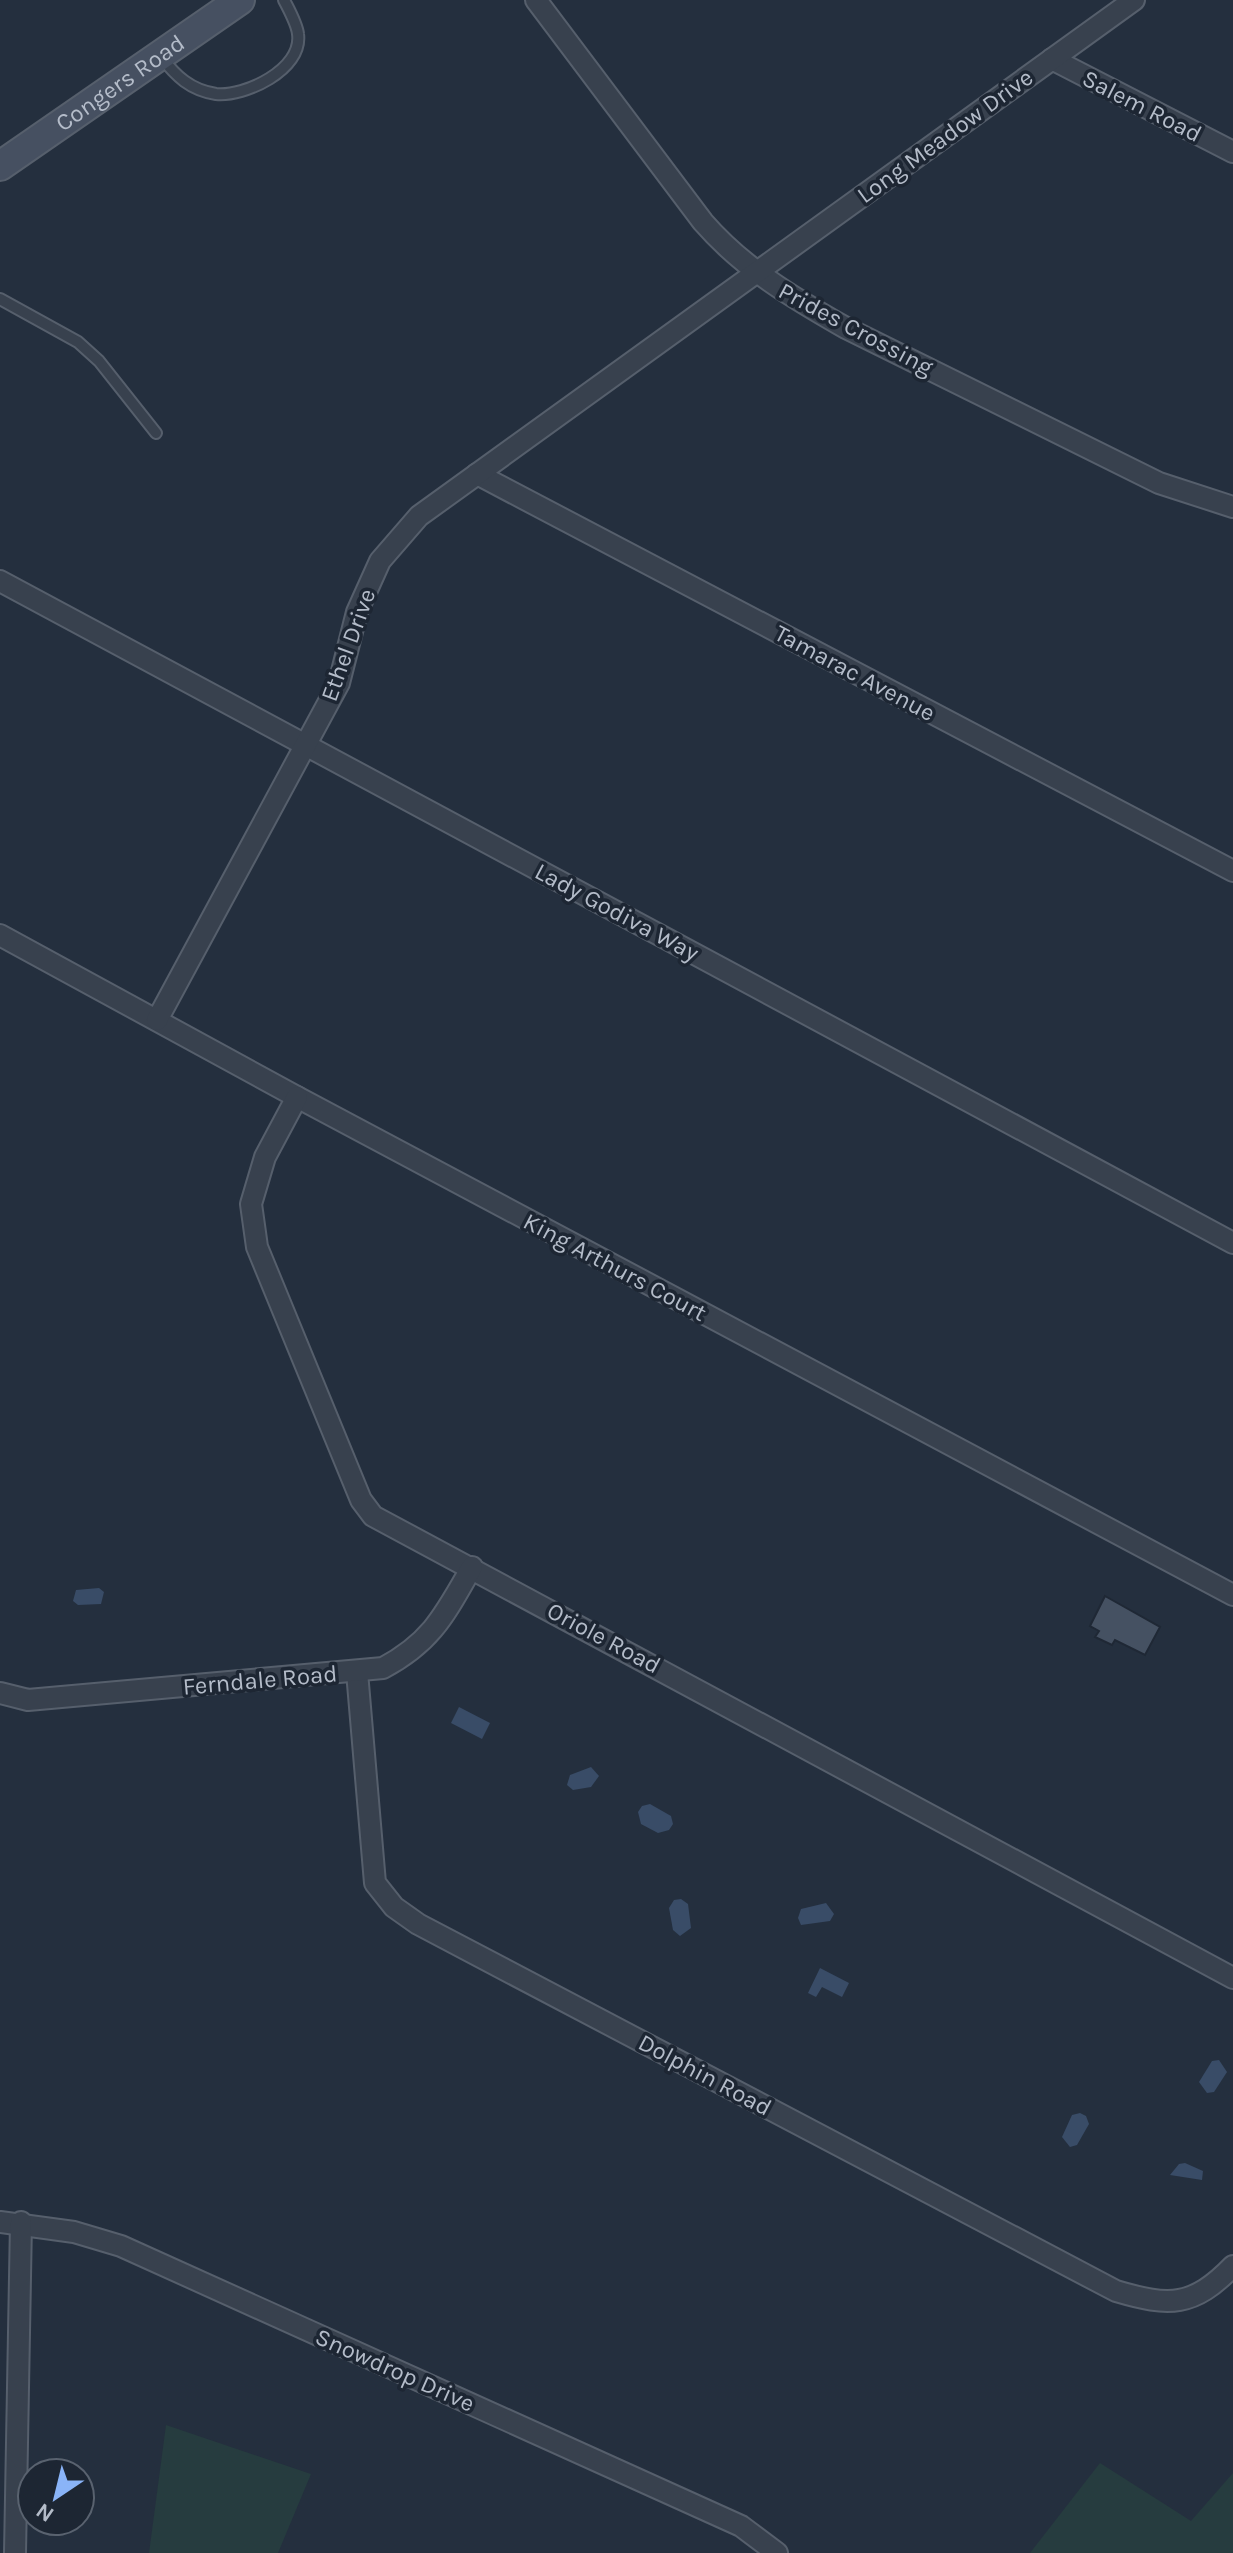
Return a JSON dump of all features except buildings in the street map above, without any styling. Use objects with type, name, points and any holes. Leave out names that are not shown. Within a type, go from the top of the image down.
[{"type":"street","name":"Congers Road","points":[[0,166],[240,0]]},
{"type":"street","name":"Prides Crossing","points":[[536,0],[703,222],[727,250],[756,272],[795,300],[846,328],[1159,483],[1233,507]]},
{"type":"street","name":"Long Meadow Drive","points":[[756,272],[1134,0]]},
{"type":"street","name":"Salem Road","points":[[1052,59],[1233,152]]},
{"type":"street","name":"Ethel Drive","points":[[157,1020],[339,683],[357,612],[380,561],[419,516],[756,272]]},
{"type":"street","name":"Tamarac Avenue","points":[[477,474],[1233,871]]},
{"type":"street","name":"Lady Godiva Way","points":[[0,581],[1233,1243]]},
{"type":"street","name":"King Arthurs Court","points":[[0,935],[297,1097],[1233,1595]]},
{"type":"street","name":"Oriole Road","points":[[297,1097],[265,1157],[251,1204],[257,1247],[361,1500],[373,1516],[1233,1978]]},
{"type":"street","name":"Ferndale Road","points":[[0,1693],[28,1700],[383,1668],[412,1652],[437,1628],[472,1567]]},
{"type":"street","name":"Dolphin Road","points":[[357,1672],[369,1854],[375,1883],[394,1907],[418,1924],[1116,2291],[1148,2301],[1177,2303],[1211,2289],[1233,2266]]},
{"type":"street","points":[[10,2222],[15,2553]]},
{"type":"street","name":"Snowdrop Drive","points":[[10,2222],[74,2232],[121,2246],[741,2526],[777,2553]]},
{"type":"lane","points":[[160,55],[180,80],[205,91],[229,94],[255,86],[282,69],[296,50],[299,35],[284,0]]},
{"type":"lane","points":[[0,299],[78,342],[99,361],[156,433]]},
{"type":"green space","points":[[166,2425],[311,2474],[278,2553],[149,2553]]},
{"type":"green space","points":[[1100,2463],[1191,2521],[1233,2473],[1233,2553],[1030,2553]]},
{"type":"water","points":[[99,1588],[104,1592],[101,1604],[78,1605],[73,1601],[76,1590]]},
{"type":"water","points":[[459,1707],[490,1723],[482,1739],[451,1723]]},
{"type":"water","points":[[591,1767],[599,1776],[591,1787],[573,1790],[567,1785],[570,1775]]},
{"type":"water","points":[[650,1804],[671,1816],[673,1824],[669,1830],[658,1833],[641,1824],[638,1812],[642,1806]]},
{"type":"water","points":[[681,1899],[688,1904],[691,1928],[680,1936],[673,1930],[669,1908],[674,1900]]},
{"type":"water","points":[[826,1903],[834,1914],[830,1921],[801,1925],[798,1918],[801,1909]]},
{"type":"water","points":[[820,1968],[849,1983],[842,1997],[822,1987],[816,1997],[808,1993]]},
{"type":"water","points":[[1219,2060],[1227,2072],[1214,2092],[1207,2093],[1199,2082],[1212,2061]]},
{"type":"water","points":[[1080,2113],[1086,2116],[1089,2124],[1077,2145],[1070,2147],[1062,2137],[1072,2115]]},
{"type":"water","points":[[1185,2163],[1203,2171],[1202,2180],[1170,2175],[1179,2164]]}]
